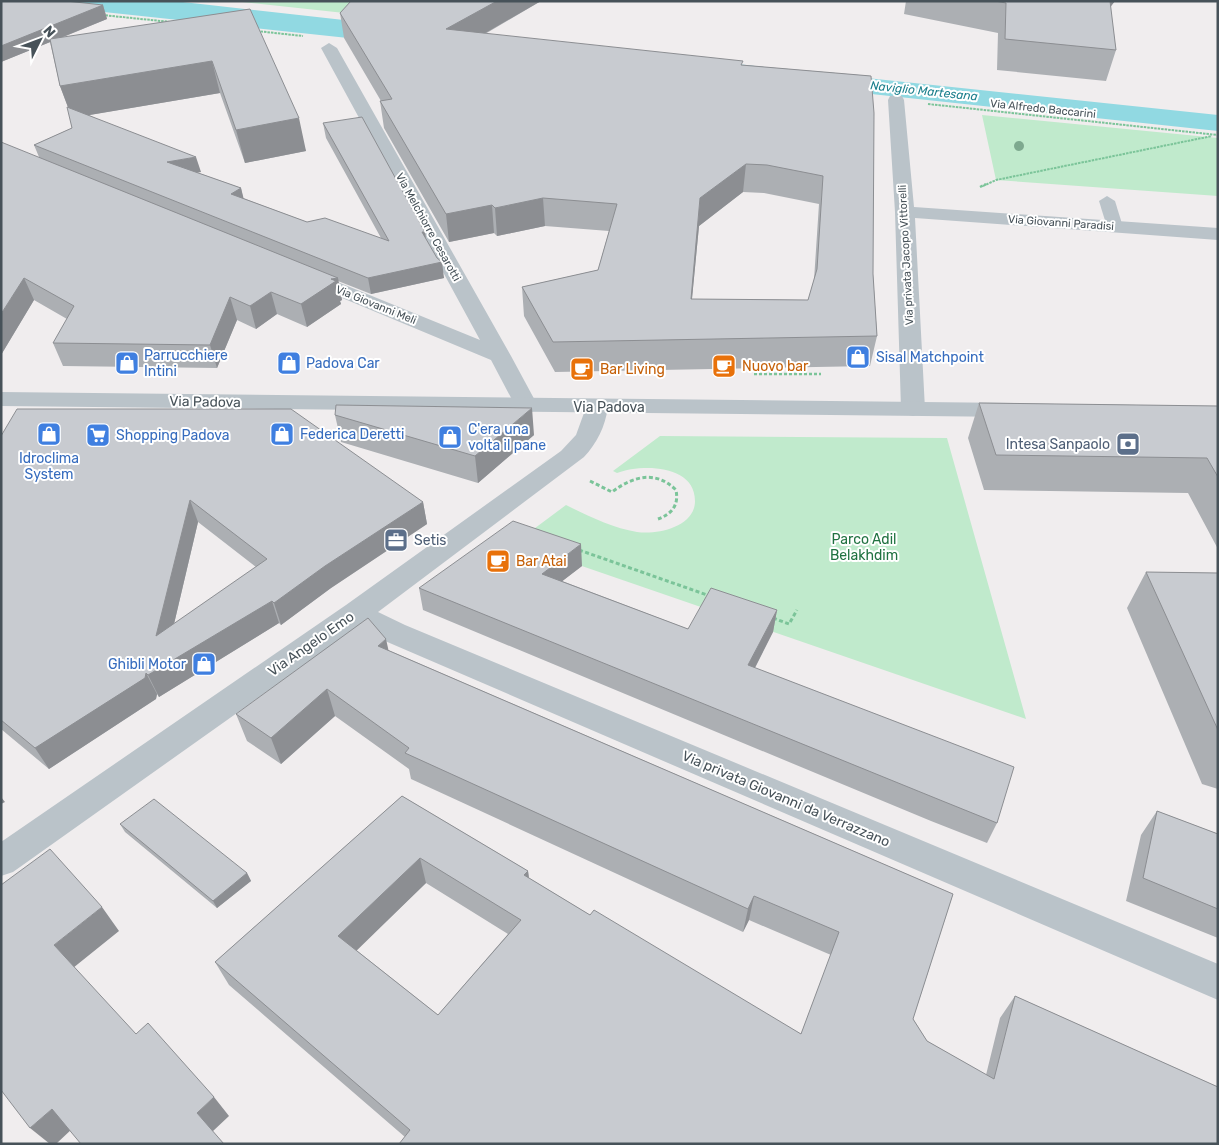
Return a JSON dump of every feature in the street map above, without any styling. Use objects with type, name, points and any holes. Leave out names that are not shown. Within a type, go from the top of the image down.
[{"type":"street","name":"Via Melchiorre Cesarotti","points":[[329,48],[526,406]]},
{"type":"street","name":"Via privata Jacopo Vittorelli","points":[[896,100],[905,212],[913,409]]},
{"type":"street","name":"Via Giovanni Paradisi","points":[[905,212],[1218,234]]},
{"type":"street","name":"Via Giovanni Meli","points":[[289,270],[500,356]]},
{"type":"street","name":"Via Padova","points":[[1,399],[596,407],[1039,410]]},
{"type":"street","name":"Via Angelo Emo","points":[[1,861],[356,613],[570,457],[582,445],[591,430],[596,407]]},
{"type":"street","name":"Via privata Giovanni da Verrazzano","points":[[356,613],[395,633],[1218,982]]},
{"type":"lane","points":[[1107,202],[1115,227]]},
{"type":"path","points":[[327,1],[336,1]]},
{"type":"path","points":[[99,14],[178,23]]},
{"type":"path","points":[[257,31],[306,36]]},
{"type":"path","name":"Via Alfredo Baccarini","points":[[896,100],[1218,135]]},
{"type":"path","points":[[978,188],[996,180],[1218,135]]},
{"type":"path","points":[[618,486],[635,477],[646,476],[672,486],[678,496],[675,508],[666,516],[658,519]]},
{"type":"path","points":[[570,547],[716,598]]},
{"type":"path","points":[[771,617],[789,624],[797,610]]},
{"type":"green space","points":[[233,1],[378,1],[363,15]]},
{"type":"green space","points":[[982,115],[1218,138],[1218,196],[996,180]]},
{"type":"green space","name":"Parco Adil Belakhdim","points":[[660,436],[947,438],[1026,719],[515,543],[566,505],[610,525],[637,532],[645,533],[664,530],[682,523],[689,517],[695,501],[693,489],[686,480],[677,474],[652,468],[639,468],[617,473],[613,471]]},
{"type":"water","name":"Naviglio Martesana","points":[[1,1],[174,1],[791,70],[1218,115],[1218,131]]},
{"type":"building","points":[[1,1],[66,1],[103,5],[1,46]]},
{"type":"building","points":[[351,1],[497,1],[446,29],[743,61],[741,65],[871,76],[874,113],[873,274],[877,336],[553,342],[522,287],[598,270],[617,204],[543,198],[495,208],[492,205],[446,214],[380,101],[392,99],[340,13]],"holes":[[[746,164],[767,165],[823,176],[817,269],[808,300],[691,299],[700,198]]]},
{"type":"building","points":[[995,1],[1110,1],[1116,50],[1005,39],[1006,3]]},
{"type":"building","points":[[250,9],[299,118],[236,130],[212,61],[60,86],[50,39]]},
{"type":"building","points":[[67,107],[196,157],[167,162],[241,188],[231,194],[307,222],[325,218],[389,241],[323,123],[362,117],[425,232],[422,232],[437,258],[442,262],[368,278],[34,145],[72,128]]},
{"type":"building","points":[[1,142],[338,278],[331,279],[336,281],[301,304],[271,292],[250,306],[230,297],[210,345],[53,343],[74,306],[24,278],[1,314]]},
{"type":"building","points":[[979,403],[1218,406],[1218,477],[1207,458],[996,455]]},
{"type":"building","points":[[336,405],[532,408],[475,456],[335,415]]},
{"type":"building","points":[[17,409],[291,409],[423,502],[325,566],[274,603],[272,601],[148,675],[146,673],[145,678],[35,748],[1,720],[1,436]],"holes":[[[190,500],[267,559],[156,636]]]},
{"type":"building","points":[[513,521],[581,544],[542,574],[688,629],[711,588],[777,610],[748,665],[1014,767],[997,823],[419,588]]},
{"type":"building","points":[[1146,572],[1218,573],[1218,730]]},
{"type":"building","points":[[368,618],[386,639],[378,646],[953,894],[913,1019],[927,1041],[994,1079],[1015,996],[1218,1087],[1218,1144],[399,1144],[410,1130],[215,962],[402,796],[528,871],[524,875],[590,915],[594,910],[801,1034],[839,932],[754,896],[748,909],[405,753],[409,748],[327,689],[271,738],[236,714]],"holes":[[[420,858],[521,920],[438,1015],[338,936]]]},
{"type":"building","points":[[154,799],[247,873],[213,901],[120,824]]},
{"type":"building","points":[[1157,811],[1218,834],[1218,909],[1143,878]]},
{"type":"building","points":[[50,849],[102,907],[54,945],[136,1034],[148,1023],[214,1097],[197,1113],[224,1144],[81,1144],[52,1109],[30,1128],[1,1090],[1,885]]},
{"type":"place","name":"Sisal Matchpoint","points":[[858,357]]},
{"type":"place","name":"Parrucchiere Intini","points":[[127,363]]},
{"type":"place","name":"Padova Car","points":[[289,363]]},
{"type":"place","name":"Nuovo bar","points":[[724,366]]},
{"type":"place","name":"Bar Living","points":[[582,369]]},
{"type":"place","name":"Idroclima System","points":[[49,434]]},
{"type":"place","name":"Federica Deretti","points":[[282,434]]},
{"type":"place","name":"Shopping Padova","points":[[98,435]]},
{"type":"place","name":"C'era una volta il pane","points":[[450,437]]},
{"type":"place","name":"Intesa Sanpaolo","points":[[1128,444]]},
{"type":"place","name":"Setis","points":[[396,540]]},
{"type":"place","name":"Bar Atai","points":[[498,561]]},
{"type":"place","name":"Ghibli Motor","points":[[204,664]]}]
